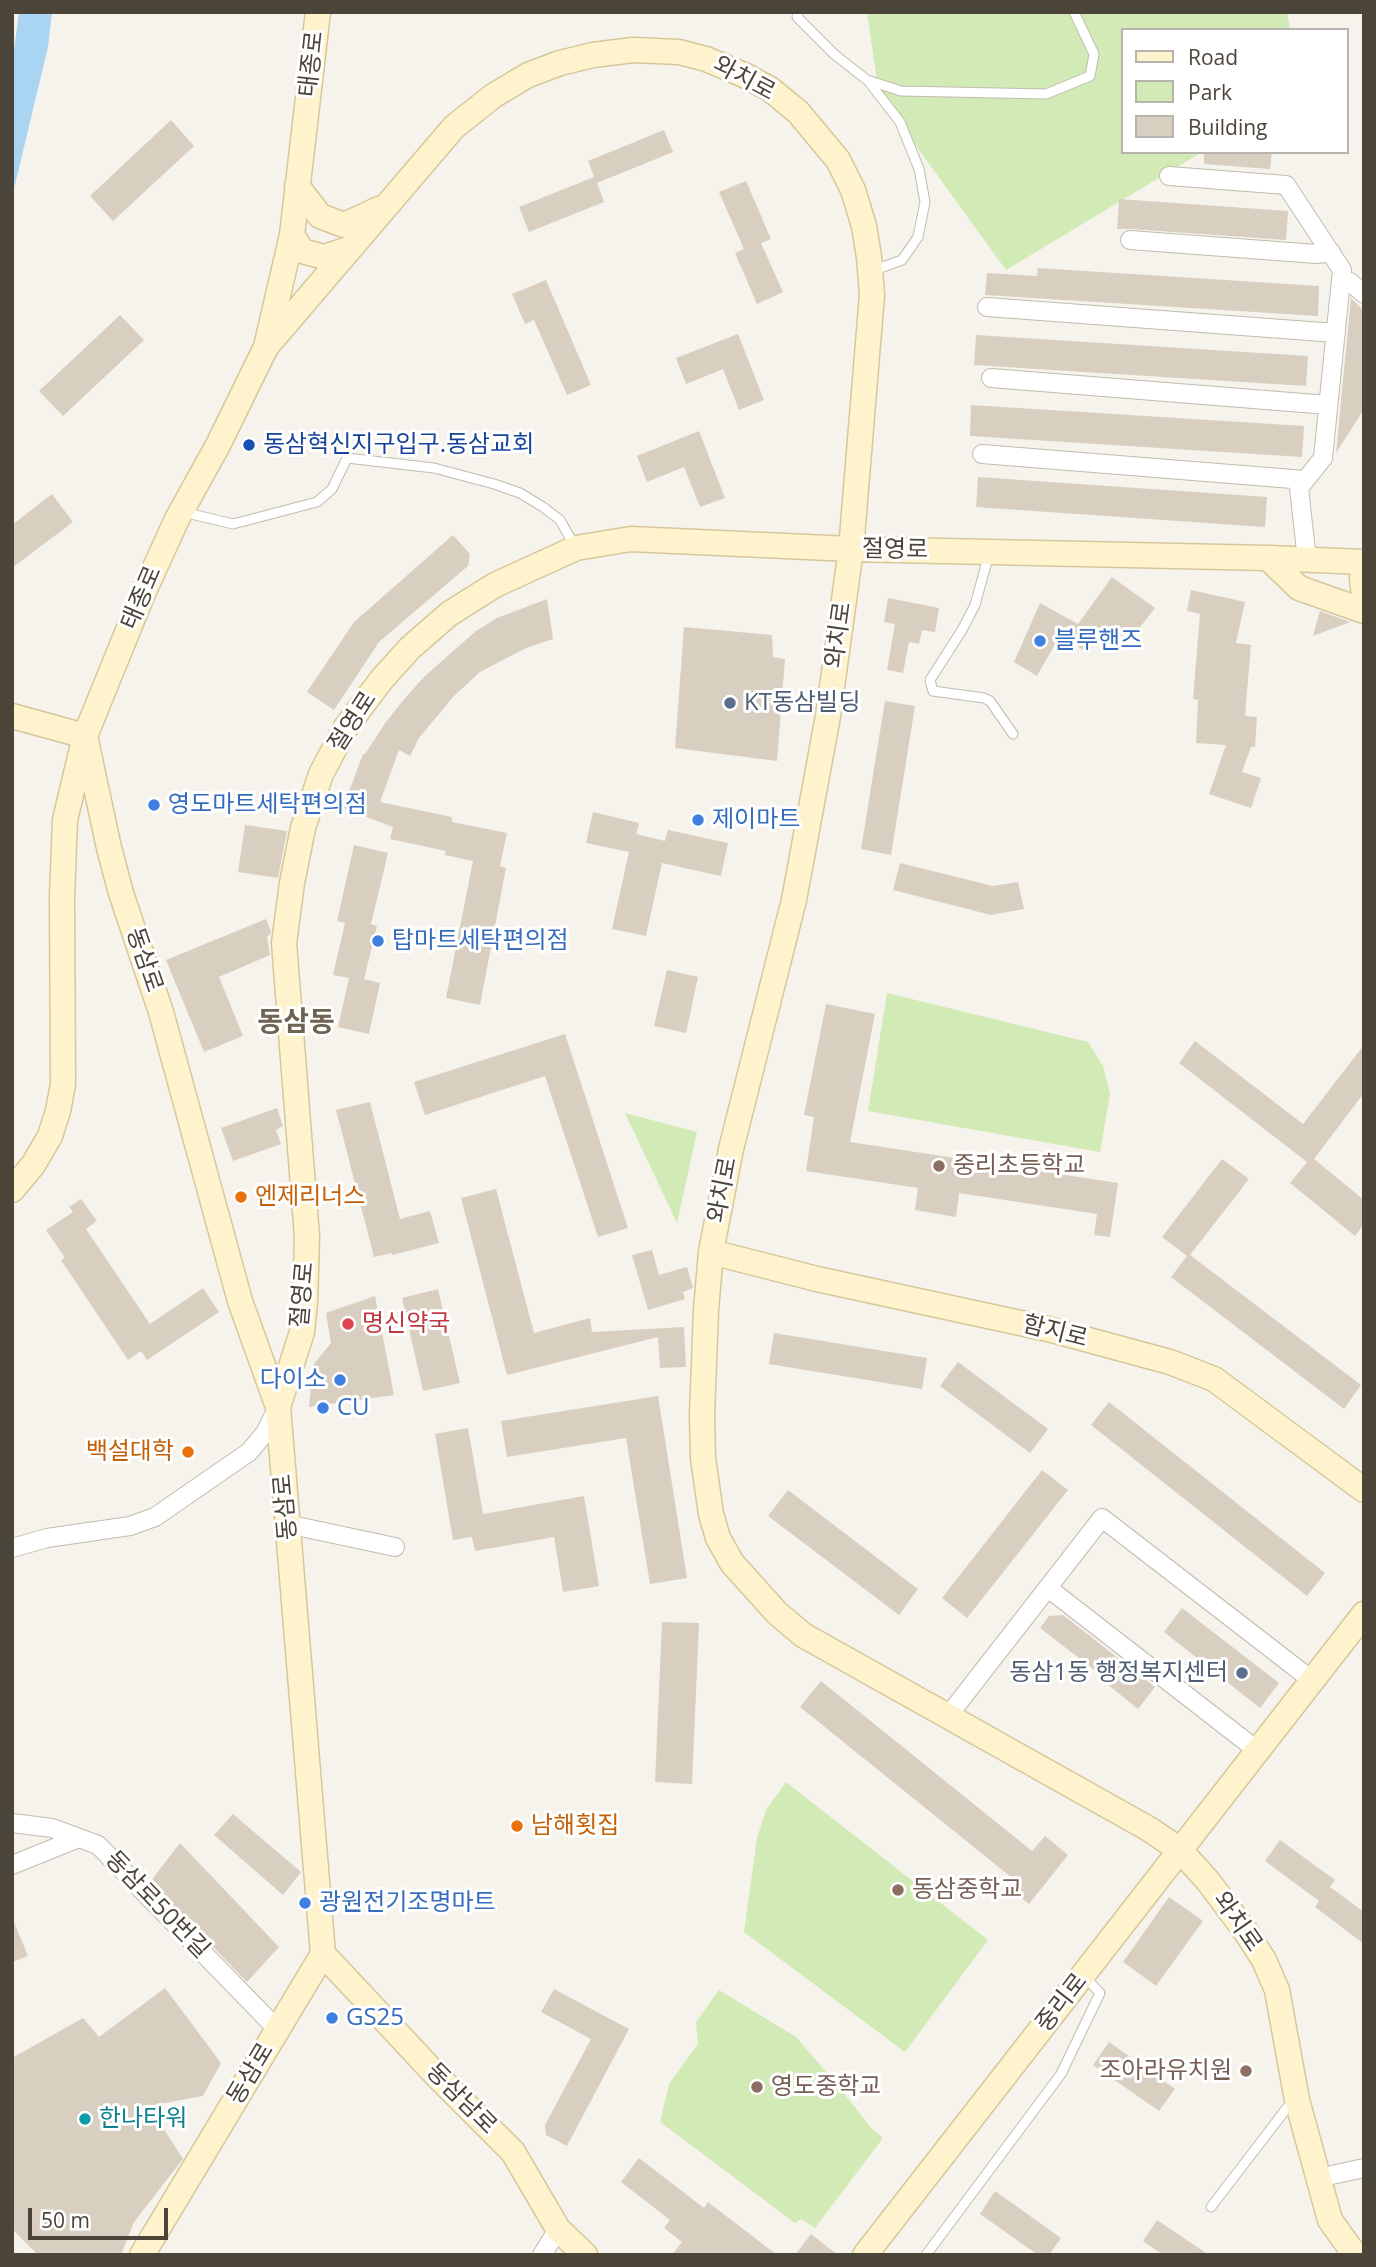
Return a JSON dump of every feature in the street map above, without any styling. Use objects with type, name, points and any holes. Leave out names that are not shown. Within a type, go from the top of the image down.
[{"type":"main road","name":"태종로","points":[[12,1189],[33,1165],[50,1136],[63,1084],[62,897],[65,820],[85,736],[142,596],[181,511],[218,445],[267,347],[292,235],[318,12]]},
{"type":"main road","name":"와치로","points":[[267,347],[454,127],[493,96],[528,75],[560,63],[633,50],[679,52],[706,59],[770,89],[799,112],[838,160],[853,190],[864,226],[873,295],[851,549],[828,716],[794,900],[731,1149],[711,1252],[702,1415],[703,1458],[711,1514],[718,1538],[732,1563],[777,1613],[803,1635],[1149,1829],[1180,1850],[1208,1881],[1264,1960],[1277,1990],[1297,2096],[1330,2220],[1356,2255]]},
{"type":"main road","points":[[298,186],[320,216],[344,225],[386,206]]},
{"type":"main road","points":[[292,235],[302,251],[324,257],[349,249]]},
{"type":"main road","name":"절영로","points":[[278,1407],[302,1332],[307,1237],[284,943],[303,828],[321,774],[346,727],[382,679],[410,648],[449,614],[495,585],[576,548],[631,538],[851,549],[1364,562]]},
{"type":"main road","points":[[1268,558],[1299,588],[1364,611]]},
{"type":"main road","points":[[1364,577],[1364,596]]},
{"type":"main road","points":[[12,716],[85,736]]},
{"type":"main road","name":"동삼로","points":[[85,736],[121,892],[162,1012],[240,1301],[278,1407],[323,1954],[142,2255]]},
{"type":"main road","name":"함지로","points":[[711,1252],[817,1279],[1048,1329],[1170,1362],[1214,1379],[1364,1490]]},
{"type":"main road","name":"중리로","points":[[865,2255],[1364,1614]]},
{"type":"main road","name":"동삼남로","points":[[323,1954],[439,2078],[513,2152],[558,2229],[585,2255]]},
{"type":"street","points":[[1169,176],[1286,184],[1342,270],[1323,458],[1298,488],[1307,560]]},
{"type":"street","points":[[1130,240],[1317,254],[1331,252]]},
{"type":"street","points":[[1341,281],[1350,282],[1364,294]]},
{"type":"street","points":[[987,307],[1336,333]]},
{"type":"street","points":[[990,377],[1328,405]]},
{"type":"street","points":[[982,454],[1305,480]]},
{"type":"street","points":[[12,1548],[47,1538],[130,1526],[156,1517],[249,1452],[265,1433],[278,1407]]},
{"type":"street","points":[[948,1716],[1102,1518],[1313,1681]]},
{"type":"street","points":[[288,1524],[395,1546]]},
{"type":"street","points":[[1048,1588],[1258,1751]]},
{"type":"street","name":"동삼로50번길","points":[[12,1823],[52,1828],[98,1845],[277,2029]]},
{"type":"street","points":[[12,1865],[79,1838]]},
{"type":"street","points":[[1318,2178],[1364,2168]]},
{"type":"street","points":[[542,2255],[558,2229]]},
{"type":"lane","points":[[798,12],[797,17],[834,54],[867,80],[900,122],[919,169],[925,201],[918,237],[902,260],[871,272]]},
{"type":"lane","points":[[867,80],[901,91],[1046,94],[1090,76],[1094,54],[1074,12]]},
{"type":"lane","points":[[181,511],[233,524],[317,502],[332,489],[346,458],[387,461],[435,468],[520,493],[560,520],[576,548]]},
{"type":"lane","points":[[990,552],[975,605],[930,680],[933,691],[989,701],[1013,734]]},
{"type":"lane","points":[[926,2255],[1060,2074],[1100,1993],[1084,1975]]},
{"type":"lane","points":[[1211,2207],[1297,2096]]},
{"type":"green space","points":[[867,12],[1287,12],[1290,28],[1120,28],[1120,154],[1199,154],[1006,270],[879,95]]},
{"type":"green space","points":[[887,993],[1088,1042],[1103,1066],[1110,1094],[1100,1152],[868,1111]]},
{"type":"green space","points":[[625,1113],[697,1132],[677,1223]]},
{"type":"green space","points":[[786,1782],[988,1940],[905,2052],[744,1932],[757,1838],[766,1810]]},
{"type":"green space","points":[[719,1990],[796,2037],[873,2130],[883,2138],[815,2228],[801,2219],[795,2223],[660,2122],[669,2084],[698,2044],[696,2022]]},
{"type":"water","points":[[19,12],[52,12],[48,47],[12,197],[12,64]]},
{"type":"building","points":[[171,120],[194,146],[113,221],[90,196]]},
{"type":"building","points":[[664,130],[673,152],[597,183],[604,202],[529,232],[519,207],[594,177],[588,161]]},
{"type":"building","points":[[1204,154],[1272,154],[1270,169],[1204,164]]},
{"type":"building","points":[[746,181],[771,239],[761,243],[783,292],[757,304],[735,253],[744,249],[719,192]]},
{"type":"building","points":[[1119,199],[1288,211],[1286,240],[1117,229]]},
{"type":"building","points":[[1038,268],[1319,286],[1318,316],[985,295],[987,273],[1037,276]]},
{"type":"building","points":[[546,280],[591,385],[567,395],[534,320],[525,324],[512,294]]},
{"type":"building","points":[[1351,298],[1364,311],[1364,409],[1336,453]]},
{"type":"building","points":[[120,315],[144,340],[63,416],[39,391]]},
{"type":"building","points":[[738,334],[764,400],[739,410],[723,369],[686,384],[676,358]]},
{"type":"building","points":[[976,335],[1308,356],[1306,386],[974,365]]},
{"type":"building","points":[[971,405],[1304,426],[1302,457],[970,436]]},
{"type":"building","points":[[699,431],[725,498],[700,507],[684,467],[647,482],[637,456]]},
{"type":"building","points":[[978,477],[1267,497],[1265,527],[976,507]]},
{"type":"building","points":[[52,494],[73,522],[12,568],[12,525]]},
{"type":"building","points":[[453,535],[470,554],[468,566],[379,642],[334,710],[307,692],[354,622]]},
{"type":"building","points":[[1112,577],[1155,608],[1138,630],[1083,650],[1061,634],[1037,676],[1014,662],[1040,603],[1078,624]]},
{"type":"building","points":[[1191,590],[1245,602],[1236,643],[1251,645],[1245,716],[1257,717],[1255,747],[1251,747],[1242,772],[1261,778],[1251,808],[1209,794],[1226,745],[1196,743],[1198,700],[1193,699],[1200,614],[1187,611]]},
{"type":"building","points":[[888,598],[939,608],[935,632],[922,630],[919,644],[909,642],[903,673],[887,670],[895,624],[884,622]]},
{"type":"building","points":[[547,599],[553,639],[526,648],[480,672],[453,697],[419,738],[410,756],[399,750],[380,802],[452,817],[452,822],[507,833],[500,866],[506,868],[480,1005],[446,998],[473,861],[445,855],[446,851],[390,839],[393,827],[343,808],[363,754],[425,676],[476,631],[497,618]]},
{"type":"building","points":[[1320,611],[1350,622],[1313,636]]},
{"type":"building","name":"KT동삼빌딩","points":[[684,627],[772,635],[773,657],[785,659],[777,761],[675,748]]},
{"type":"building","points":[[885,701],[915,706],[891,855],[861,849]]},
{"type":"building","points":[[593,812],[639,823],[636,834],[665,841],[668,830],[728,843],[721,876],[662,863],[646,936],[612,929],[629,852],[586,843]]},
{"type":"building","points":[[245,825],[287,831],[278,878],[238,872]]},
{"type":"building","points":[[354,845],[388,853],[371,924],[377,926],[364,979],[380,983],[369,1034],[338,1027],[349,978],[333,975],[345,923],[337,921]]},
{"type":"building","points":[[900,863],[993,886],[1018,882],[1024,909],[991,915],[893,890]]},
{"type":"building","points":[[266,919],[271,931],[267,936],[270,955],[219,977],[243,1036],[204,1052],[166,960]]},
{"type":"building","points":[[667,970],[698,977],[686,1033],[654,1026]]},
{"type":"building","points":[[826,1004],[875,1014],[850,1142],[1118,1183],[1110,1237],[1094,1235],[1097,1214],[959,1193],[956,1217],[915,1210],[918,1188],[806,1171],[814,1117],[804,1115]]},
{"type":"building","points":[[565,1034],[628,1228],[598,1237],[545,1076],[425,1115],[414,1082]]},
{"type":"building","points":[[1195,1041],[1303,1124],[1364,1045],[1364,1093],[1314,1159],[1364,1200],[1364,1224],[1355,1236],[1290,1183],[1307,1162],[1179,1063]]},
{"type":"building","points":[[370,1102],[400,1219],[430,1211],[439,1243],[374,1257],[336,1110]]},
{"type":"building","points":[[277,1108],[283,1126],[276,1130],[281,1144],[233,1161],[221,1128]]},
{"type":"building","points":[[1222,1159],[1249,1179],[1190,1255],[1361,1385],[1344,1409],[1171,1277],[1187,1256],[1162,1237]]},
{"type":"building","points":[[496,1189],[534,1333],[590,1318],[592,1332],[684,1327],[686,1367],[660,1368],[658,1337],[507,1375],[461,1198]]},
{"type":"building","points":[[81,1199],[97,1221],[86,1229],[150,1324],[203,1288],[219,1312],[147,1360],[141,1351],[128,1360],[61,1260],[65,1258],[46,1230],[73,1212],[69,1207]]},
{"type":"building","points":[[652,1250],[659,1275],[687,1267],[693,1288],[683,1292],[685,1299],[648,1310],[632,1255]]},
{"type":"building","points":[[438,1289],[460,1383],[423,1391],[402,1298]]},
{"type":"building","points":[[375,1296],[394,1395],[309,1407],[313,1365],[331,1343],[326,1313]]},
{"type":"building","points":[[774,1333],[927,1358],[922,1389],[769,1364]]},
{"type":"building","points":[[958,1362],[1048,1429],[1030,1453],[940,1386]]},
{"type":"building","points":[[658,1396],[687,1578],[650,1584],[626,1438],[507,1457],[501,1421]]},
{"type":"building","points":[[1109,1402],[1325,1573],[1307,1596],[1091,1425]]},
{"type":"building","points":[[468,1428],[483,1514],[584,1496],[599,1586],[563,1592],[554,1537],[475,1551],[472,1537],[453,1540],[435,1434]]},
{"type":"building","points":[[1042,1470],[1068,1490],[967,1618],[942,1598]]},
{"type":"building","points":[[788,1490],[918,1589],[899,1615],[768,1516]]},
{"type":"building","points":[[1182,1608],[1279,1683],[1260,1708],[1164,1632]]},
{"type":"building","points":[[1063,1615],[1155,1687],[1138,1709],[1107,1684],[1109,1681],[1040,1628],[1049,1616]]},
{"type":"building","points":[[662,1622],[699,1623],[692,1784],[655,1782]]},
{"type":"building","points":[[821,1681],[1032,1851],[1045,1836],[1068,1855],[1029,1904],[1005,1885],[1011,1877],[800,1707]]},
{"type":"building","points":[[233,1814],[301,1872],[283,1895],[214,1835]]},
{"type":"building","points":[[1280,1840],[1335,1880],[1330,1887],[1364,1912],[1364,1944],[1315,1907],[1319,1901],[1265,1861]]},
{"type":"building","points":[[180,1843],[279,1947],[247,1982],[150,1882]]},
{"type":"building","points":[[1169,1897],[1203,1921],[1156,1986],[1123,1962]]},
{"type":"building","points":[[12,1917],[28,1956],[12,1962]]},
{"type":"building","name":"한나타워","points":[[165,1988],[221,2063],[203,2096],[149,2106],[183,2159],[134,2222],[121,2255],[38,2255],[12,2229],[12,2058],[83,2018],[99,2037]]},
{"type":"building","points":[[554,1989],[629,2029],[567,2146],[546,2135],[545,2125],[591,2039],[541,2012]]},
{"type":"building","points":[[1109,2042],[1175,2089],[1159,2111],[1093,2065]]},
{"type":"building","points":[[639,2158],[704,2208],[708,2202],[777,2255],[672,2255],[682,2242],[664,2228],[670,2220],[621,2182]]},
{"type":"building","points":[[995,2191],[1061,2238],[1049,2255],[1038,2255],[980,2214]]},
{"type":"building","points":[[1157,2220],[1209,2255],[1163,2255],[1143,2241]]},
{"type":"building","points":[[811,2234],[838,2255],[795,2255]]},
{"type":"place","name":"동삼혁신지구입구.동삼교회","points":[[249,445]]},
{"type":"place","name":"블루핸즈","points":[[1040,641]]},
{"type":"place","name":"KT동삼빌딩","points":[[730,703]]},
{"type":"place","name":"영도마트세탁편의점","points":[[154,805]]},
{"type":"place","name":"제이마트","points":[[698,820]]},
{"type":"place","name":"탑마트세탁편의점","points":[[378,941]]},
{"type":"place","name":"중리초등학교","points":[[939,1166]]},
{"type":"place","name":"엔제리너스","points":[[241,1197]]},
{"type":"place","name":"명신약국","points":[[348,1324]]},
{"type":"place","name":"다이소","points":[[340,1380]]},
{"type":"place","name":"CU","points":[[323,1408]]},
{"type":"place","name":"백설대학","points":[[188,1452]]},
{"type":"place","name":"동삼1동 행정복지센터","points":[[1242,1673]]},
{"type":"place","name":"남해횟집","points":[[517,1826]]},
{"type":"place","name":"동삼중학교","points":[[898,1890]]},
{"type":"place","name":"광원전기조명마트","points":[[305,1903]]},
{"type":"place","name":"GS25","points":[[332,2018]]},
{"type":"place","name":"조아라유치원","points":[[1246,2071]]},
{"type":"place","name":"영도중학교","points":[[757,2087]]},
{"type":"place","name":"한나타워","points":[[85,2119]]},
{"type":"district","name":"동삼동","points":[[296,1023]]}]
